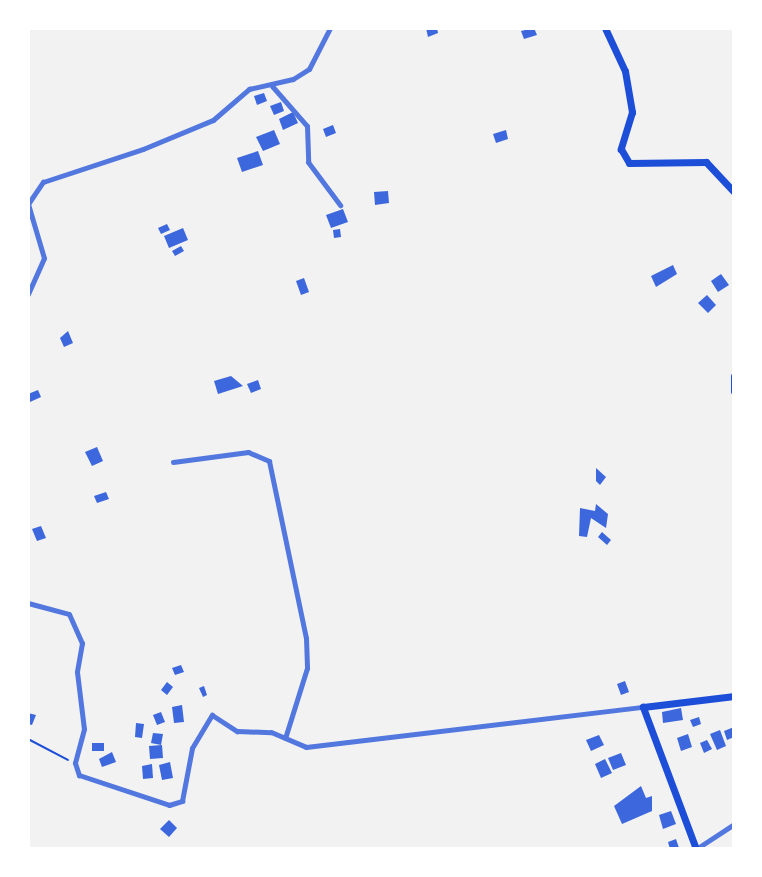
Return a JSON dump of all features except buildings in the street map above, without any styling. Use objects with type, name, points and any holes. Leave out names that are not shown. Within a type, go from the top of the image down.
[{"type":"main road","points":[[605,28],[630,98],[621,149],[629,163],[706,162],[734,192]]},
{"type":"main road","points":[[734,376],[734,391]]},
{"type":"main road","points":[[696,849],[643,707],[734,696]]},
{"type":"street","points":[[28,294],[44,258],[28,204],[43,182],[190,130],[213,120],[249,89],[272,86],[309,69],[330,28]]},
{"type":"street","points":[[272,86],[307,127],[307,162],[340,205]]},
{"type":"street","points":[[173,462],[248,452],[269,461],[306,638],[307,668],[285,738]]},
{"type":"street","points":[[28,603],[69,614],[82,643],[77,672],[84,729],[75,764],[79,775],[169,805],[182,802],[191,748],[212,715],[237,731],[285,738],[306,747],[643,707]]},
{"type":"street","points":[[696,849],[734,824]]},
{"type":"path","points":[[28,739],[75,764]]}]
